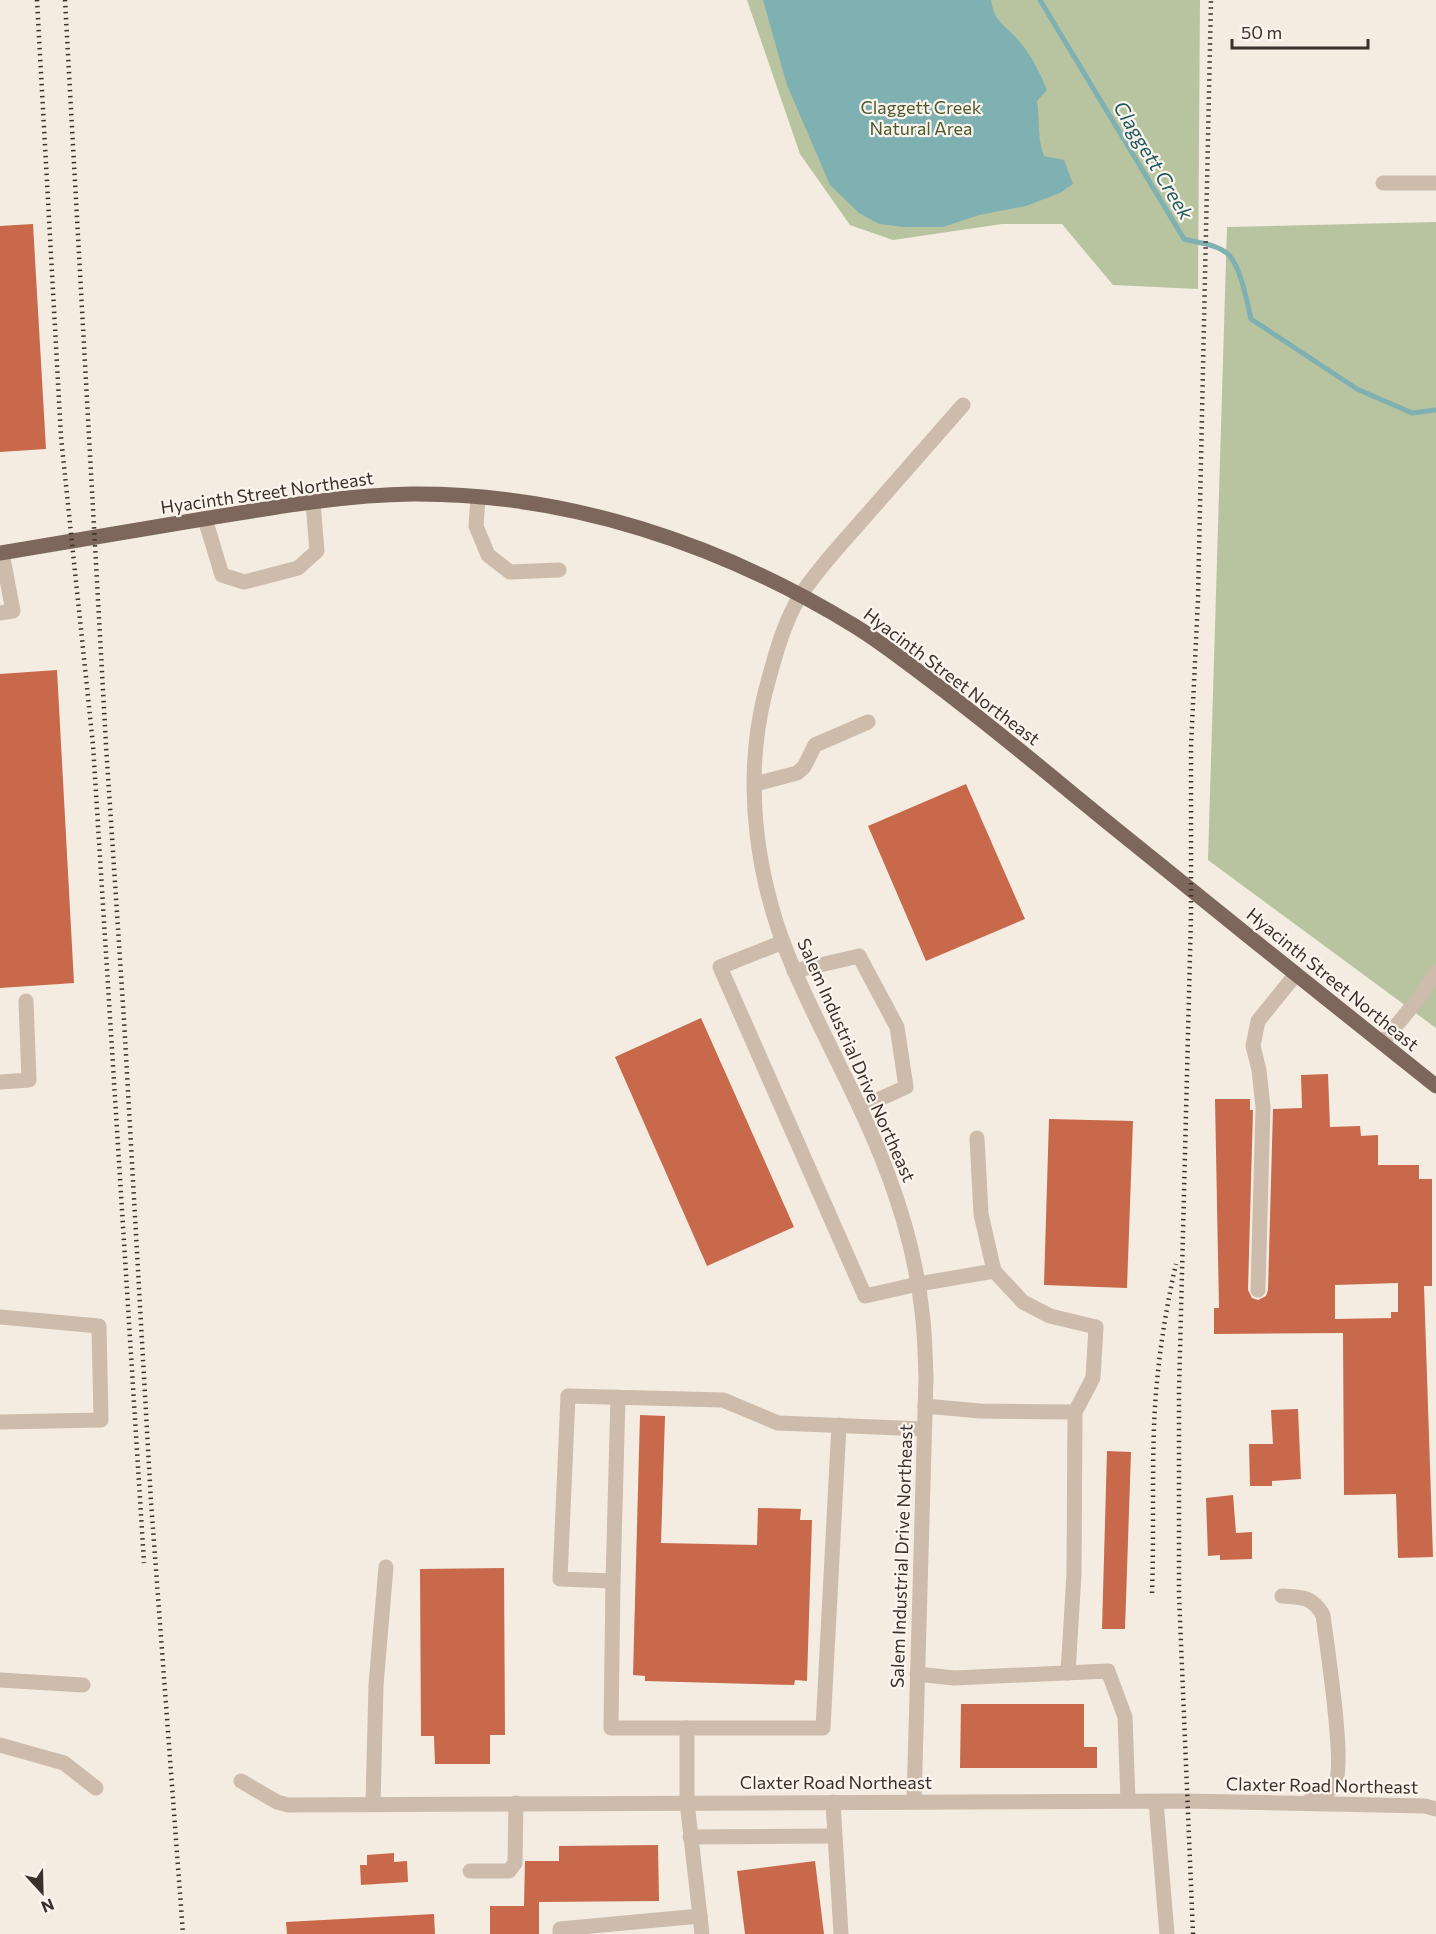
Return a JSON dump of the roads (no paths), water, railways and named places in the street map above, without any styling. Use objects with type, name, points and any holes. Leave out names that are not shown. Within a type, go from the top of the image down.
[{"type":"main road","name":"Hyacinth Street Northeast","points":[[1,553],[313,502],[412,494],[534,504],[641,528],[688,543],[801,594],[856,627],[957,700],[1436,1086]]},
{"type":"street","points":[[1383,183],[1436,183]]},
{"type":"street","name":"Salem Industrial Drive Northeast","points":[[914,1802],[925,1406],[922,1313],[918,1284],[906,1227],[892,1186],[860,1108],[794,971],[783,942],[767,888],[758,842],[755,784],[757,739],[762,706],[783,634],[801,594],[840,545],[963,405]]},
{"type":"street","points":[[478,498],[476,526],[488,555],[510,572],[559,570]]},
{"type":"street","points":[[205,519],[222,575],[244,582],[298,568],[317,551],[313,502]]},
{"type":"street","points":[[0,613],[13,611],[1,553]]},
{"type":"street","points":[[755,784],[797,773],[804,767],[815,746],[868,722]]},
{"type":"street","points":[[783,942],[720,967],[865,1296],[994,1271]]},
{"type":"street","points":[[794,971],[858,956],[897,1027],[906,1087],[860,1108]]},
{"type":"street","points":[[1382,1043],[1418,999],[1436,972]]},
{"type":"street","points":[[1258,1290],[1263,1107],[1253,1046],[1258,1021],[1296,974]]},
{"type":"street","points":[[0,1082],[29,1080],[26,1001]]},
{"type":"street","points":[[977,1138],[981,1214],[994,1271],[1023,1302],[1050,1316],[1096,1327],[1093,1378],[1075,1412],[1074,1574],[1068,1673]]},
{"type":"street","points":[[0,1317],[99,1326],[101,1420],[0,1422]]},
{"type":"street","points":[[613,1581],[560,1579],[568,1396],[723,1400],[778,1423],[924,1430]]},
{"type":"street","points":[[618,1397],[611,1728],[823,1728],[839,1425]]},
{"type":"street","points":[[925,1406],[980,1411],[1075,1412]]},
{"type":"street","points":[[373,1804],[376,1685],[386,1567]]},
{"type":"street","points":[[1282,1596],[1305,1598],[1317,1604],[1323,1614],[1338,1739],[1339,1775],[1335,1786],[1305,1804]]},
{"type":"street","points":[[917,1674],[954,1678],[1108,1671],[1125,1717],[1128,1802]]},
{"type":"street","points":[[0,1680],[83,1685]]},
{"type":"street","points":[[687,1728],[687,1802],[702,1934]]},
{"type":"street","points":[[0,1745],[64,1763],[96,1788]]},
{"type":"street","name":"Claxter Road Northeast","points":[[241,1781],[277,1802],[288,1805],[1156,1802],[1425,1806],[1436,1809]]},
{"type":"street","points":[[833,1802],[841,1934]]},
{"type":"street","points":[[1156,1802],[1167,1934]]},
{"type":"street","points":[[470,1871],[509,1871],[515,1863],[516,1803]]},
{"type":"street","points":[[690,1837],[834,1836]]},
{"type":"street","points":[[560,1934],[560,1929],[700,1916]]},
{"type":"water","points":[[763,0],[991,0],[998,19],[1028,53],[1047,90],[1037,101],[1044,156],[1064,160],[1073,184],[1060,193],[1026,206],[979,215],[943,227],[903,227],[879,224],[859,213],[830,185],[787,85]]},
{"type":"waterway","name":"Claggett Creek","points":[[1040,0],[1184,239],[1219,248],[1233,261],[1243,286],[1251,319],[1357,389],[1412,413],[1436,410]]},
{"type":"railway","points":[[37,0],[61,437],[93,745],[144,1563]]},
{"type":"railway","points":[[65,0],[151,1502],[183,1934]]},
{"type":"railway","points":[[1193,1934],[1179,1595],[1179,1391],[1191,915],[1191,746],[1198,599],[1211,0]]},
{"type":"railway","points":[[1152,1593],[1155,1406],[1161,1345],[1176,1264]]},
{"type":"park label","name":"Claggett Creek Natural Area","points":[[921,117]]}]
